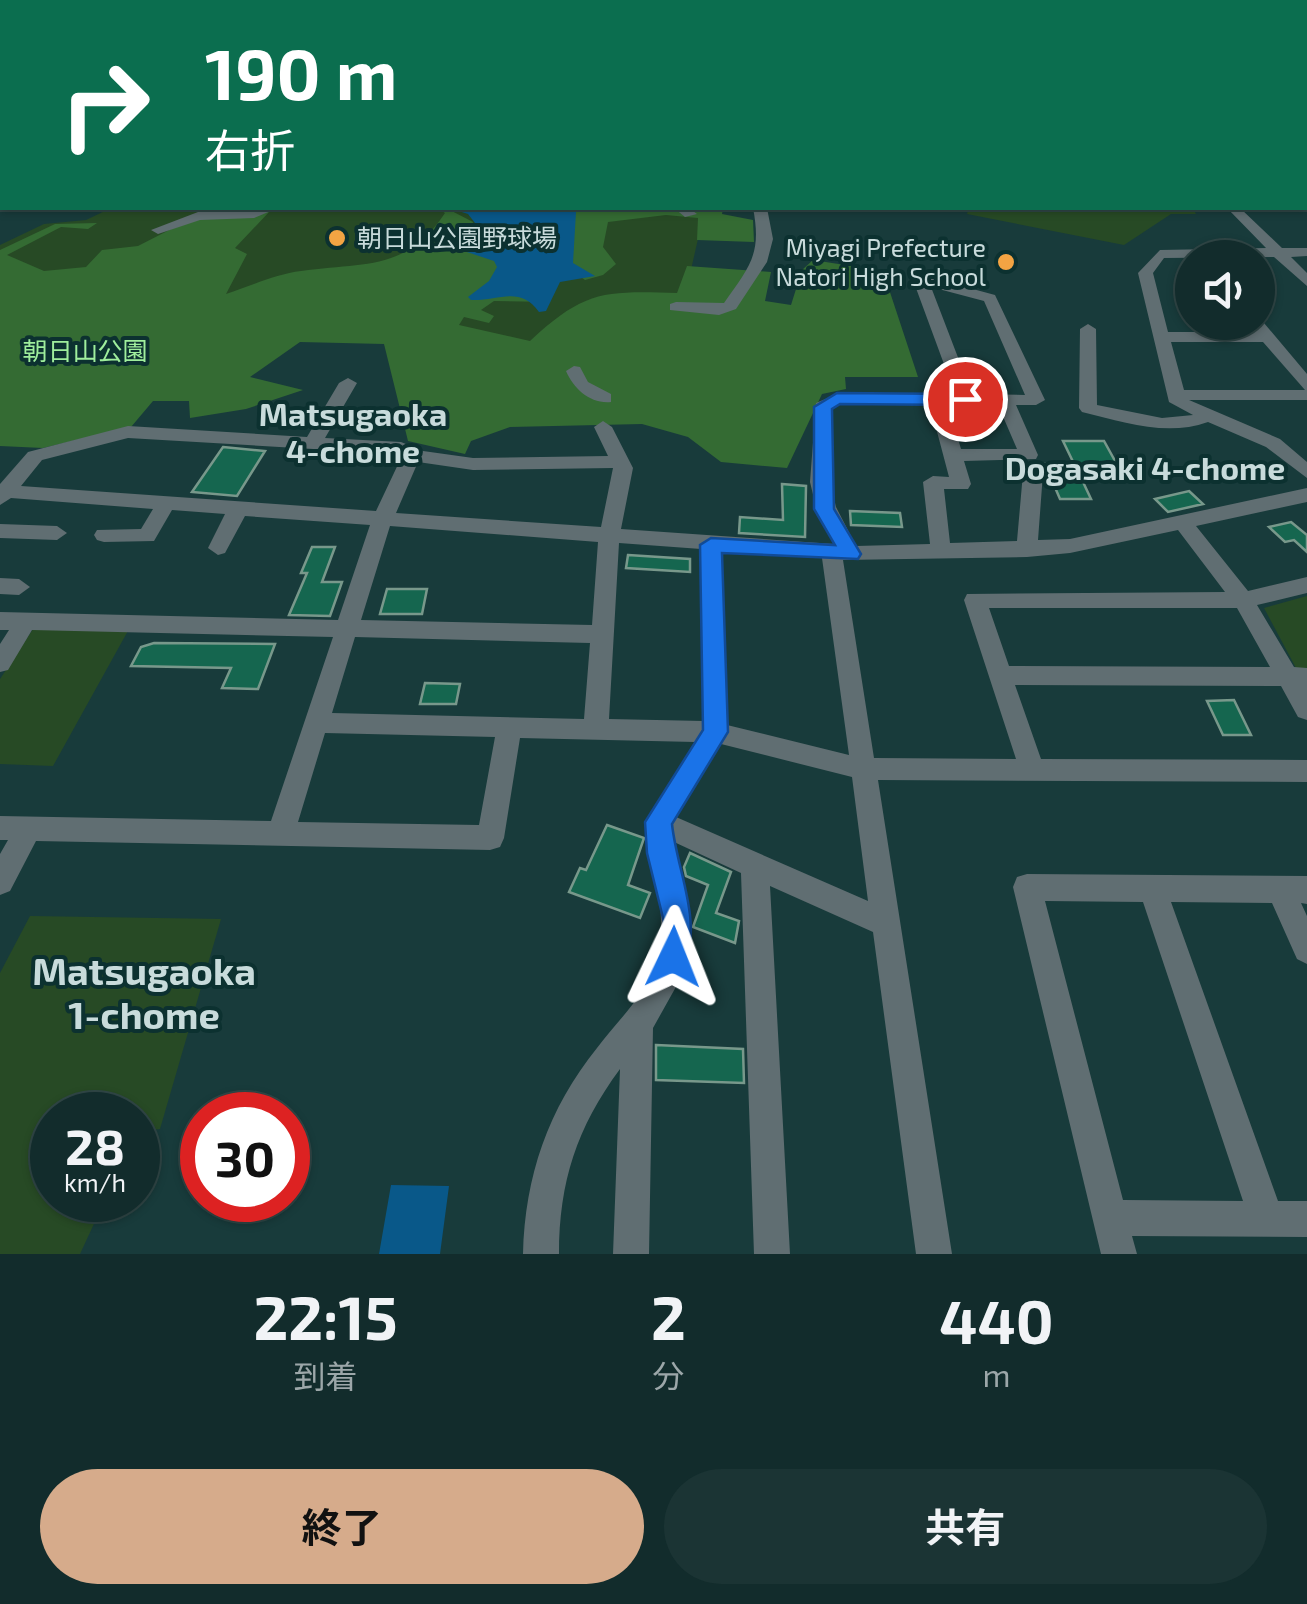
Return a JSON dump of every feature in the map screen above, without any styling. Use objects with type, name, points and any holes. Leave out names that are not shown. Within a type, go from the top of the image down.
[{"type":"street","points":[[158,230],[198,216],[265,210]]},
{"type":"street","points":[[676,307],[719,310],[730,306],[760,262],[766,239],[760,210]]},
{"type":"street","points":[[1235,210],[1307,281]]},
{"type":"street","points":[[1275,253],[1307,252]]},
{"type":"street","points":[[1175,254],[1160,254],[1145,273],[1176,395],[1184,407],[1204,417],[1273,443],[1307,472]]},
{"type":"street","points":[[934,1254],[862,769],[841,554],[824,509],[822,407],[837,399],[1036,400],[990,298],[921,280],[965,399]]},
{"type":"street","points":[[1088,329],[1088,408],[1172,424],[1190,424],[1204,417]]},
{"type":"street","points":[[1162,337],[1175,337]]},
{"type":"street","points":[[1270,340],[1307,385]]},
{"type":"street","points":[[574,371],[581,385],[605,398]]},
{"type":"street","points":[[313,443],[348,383]]},
{"type":"street","points":[[1176,395],[1307,395]]},
{"type":"street","points":[[938,400],[961,484],[933,482],[941,553]]},
{"type":"street","points":[[956,456],[1029,455],[1005,401]]},
{"type":"street","points":[[596,728],[609,537],[622,462],[603,427]]},
{"type":"street","points":[[2,494],[35,456],[128,432],[402,448],[411,456],[452,463],[622,462]]},
{"type":"street","points":[[281,833],[382,520],[411,456]]},
{"type":"street","points":[[1026,550],[1033,473]]},
{"type":"street","points":[[2,494],[841,554],[1026,550],[1116,540],[1307,496]]},
{"type":"street","points":[[104,535],[147,536],[166,504]]},
{"type":"street","points":[[218,548],[238,509]]},
{"type":"street","points":[[1184,524],[1297,676],[1307,710]]},
{"type":"street","points":[[0,532],[57,533]]},
{"type":"street","points":[[541,1254],[543,1180],[566,1127],[592,1083],[661,990],[673,957],[678,922],[661,853],[658,822],[715,732],[711,545]]},
{"type":"street","points":[[1032,769],[975,600],[1243,600],[1307,584]]},
{"type":"street","points":[[0,621],[601,634]]},
{"type":"street","points":[[0,663],[26,622]]},
{"type":"street","points":[[1000,675],[1297,676]]},
{"type":"street","points":[[316,723],[715,732],[862,769],[1307,771]]},
{"type":"street","points":[[0,882],[14,828],[490,838],[509,728]]},
{"type":"street","points":[[658,822],[884,924]]},
{"type":"street","points":[[755,867],[772,1254]]},
{"type":"street","points":[[1119,1254],[1027,887],[1293,890],[1307,950]]},
{"type":"street","points":[[1152,888],[1267,1219]]},
{"type":"street","points":[[631,1254],[637,1026]]},
{"type":"street","points":[[1110,1218],[1307,1219]]},
{"type":"green space","points":[[107,210],[692,210],[703,217],[680,318],[628,366],[419,341],[0,331],[0,245],[44,224],[86,220]]},
{"type":"green space","name":"朝日山公園","points":[[440,210],[450,210],[473,222],[468,243],[505,267],[519,294],[551,302],[494,301],[481,310],[494,316],[489,323],[464,317],[459,325],[530,341],[566,312],[597,297],[631,292],[677,293],[687,266],[771,272],[765,301],[791,305],[802,270],[813,260],[883,271],[918,377],[845,377],[846,389],[822,394],[787,468],[721,462],[688,437],[642,424],[510,427],[471,441],[465,454],[408,441],[384,344],[300,342],[250,377],[303,390],[246,409],[190,418],[189,401],[153,401],[131,427],[43,448],[0,446],[0,250],[55,224],[97,223],[88,229],[61,227],[7,255],[44,271],[86,267],[102,250],[138,246],[183,223],[270,211],[235,248],[247,254],[226,294],[273,277],[399,255],[415,246],[445,213]]},
{"type":"green space","points":[[577,210],[723,210],[722,214],[753,220],[754,242],[697,240],[698,218],[666,215],[608,222],[603,247],[616,264],[603,275],[585,280],[565,266],[573,214]]},
{"type":"green space","points":[[968,210],[1194,210],[1196,214],[1171,214],[1124,245],[967,214]]},
{"type":"green space","points":[[1307,596],[1307,668],[1296,668],[1264,608]]},
{"type":"green space","points":[[35,626],[129,629],[53,766],[0,764],[0,679]]},
{"type":"green space","points":[[30,916],[221,919],[160,1129],[160,1092],[30,1092],[30,1222],[95,1222],[80,1254],[0,1254],[0,973]]},
{"type":"water","points":[[455,210],[580,210],[576,212],[573,263],[595,276],[560,282],[546,311],[539,312],[517,297],[471,300],[468,297],[489,281],[497,267],[494,261],[461,250],[475,223],[468,214]]},
{"type":"water","points":[[391,1185],[449,1186],[440,1254],[379,1254]]},
{"type":"building","points":[[1063,441],[1104,441],[1120,470],[1077,470]]},
{"type":"building","points":[[223,447],[265,451],[237,496],[192,492]]},
{"type":"building","points":[[1045,464],[1075,465],[1091,499],[1060,499]]},
{"type":"building","points":[[782,484],[806,486],[805,537],[739,533],[740,517],[783,520]]},
{"type":"building","points":[[1189,491],[1203,504],[1168,512],[1155,499]]},
{"type":"building","points":[[850,511],[900,513],[902,527],[851,525]]},
{"type":"building","points":[[1291,522],[1307,535],[1307,552],[1294,540],[1285,542],[1269,527]]},
{"type":"building","points":[[312,547],[335,547],[322,582],[342,582],[330,616],[289,615],[307,573],[301,573]]},
{"type":"building","points":[[628,555],[690,559],[690,572],[626,568]]},
{"type":"building","points":[[387,589],[427,589],[422,614],[380,614]]},
{"type":"building","points":[[154,643],[275,644],[258,689],[222,688],[231,668],[131,666],[141,647]]},
{"type":"building","points":[[425,683],[460,684],[456,704],[420,704]]},
{"type":"building","points":[[1234,700],[1251,735],[1223,735],[1207,701]]},
{"type":"building","points":[[607,825],[644,838],[628,885],[650,893],[640,918],[569,892],[580,868],[586,870]]},
{"type":"building","points":[[690,853],[731,872],[716,913],[739,921],[735,943],[693,927],[708,885],[686,876],[684,867]]},
{"type":"building","points":[[656,1045],[743,1049],[744,1083],[656,1080]]},
{"type":"place","name":"朝日山公園野球場","points":[[337,238]]},
{"type":"place","name":"Miyagi Prefecture Natori High School","points":[[1006,262]]},
{"type":"district","name":"Matsugaoka 4-chome","points":[[353,434]]},
{"type":"district","name":"Dogasaki 4-chome","points":[[1145,469]]},
{"type":"district","name":"Matsugaoka 1-chome","points":[[144,994]]},
{"type":"route","points":[[673,957],[678,922],[661,853],[658,822],[679,787],[692,774],[715,732],[711,545],[850,554],[824,509],[820,456],[826,429],[822,407],[837,399],[965,399]]}]
